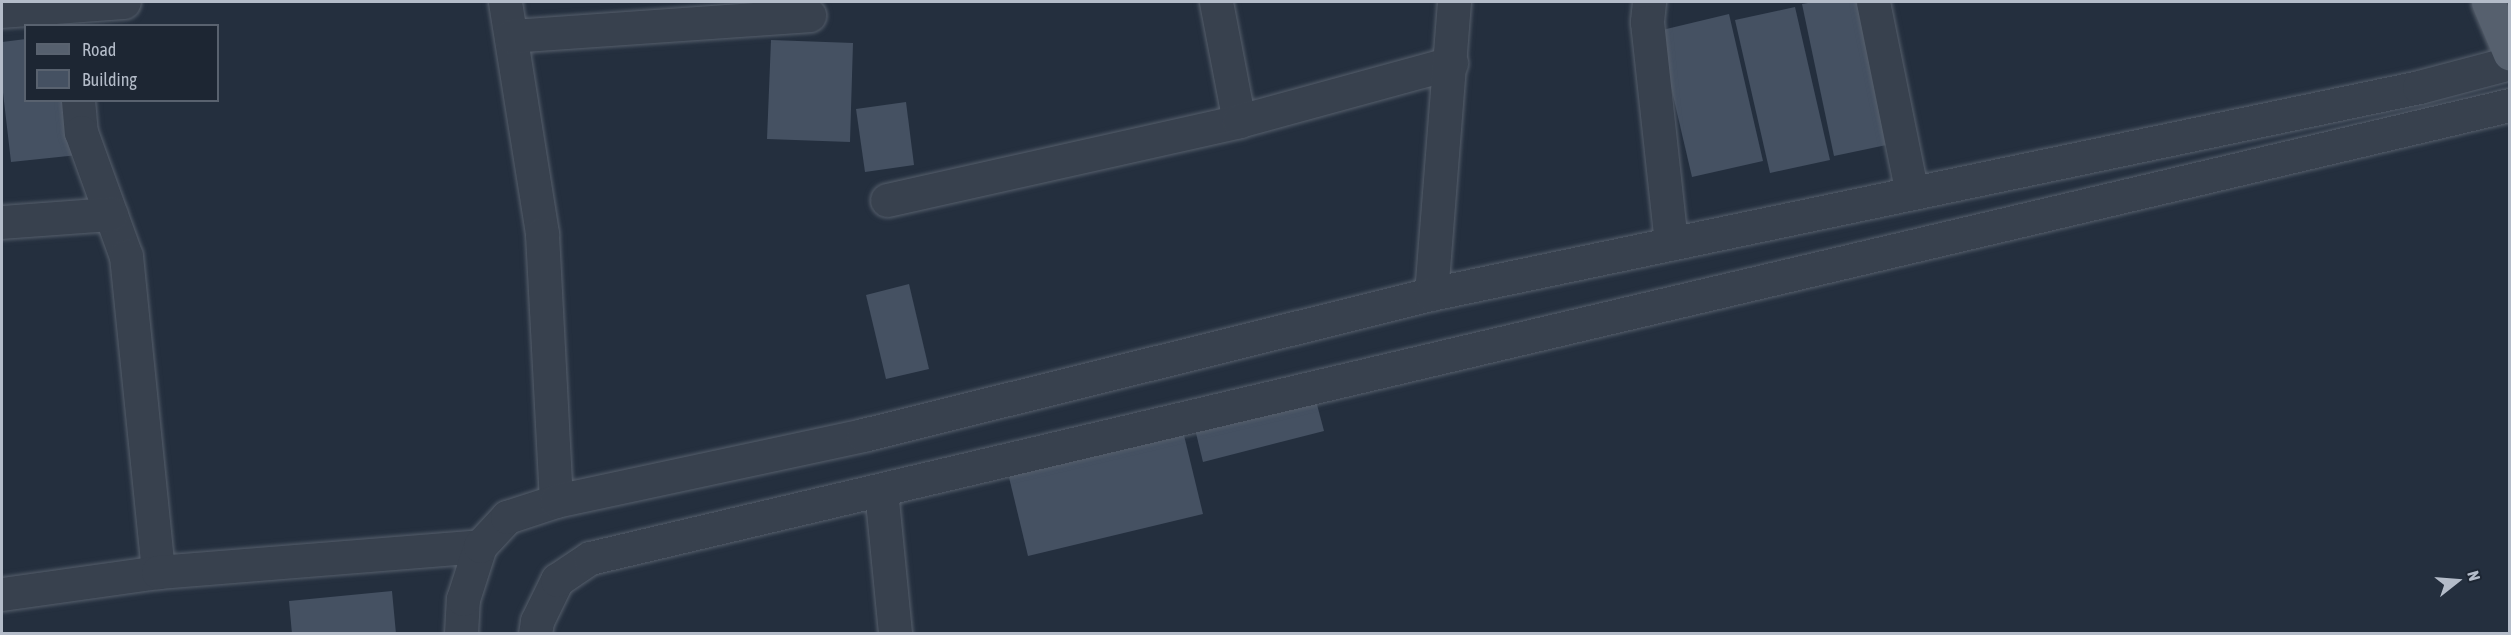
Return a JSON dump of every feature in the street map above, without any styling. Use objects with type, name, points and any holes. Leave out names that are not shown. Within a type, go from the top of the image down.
[{"type":"main road","points":[[2488,2],[2510,54]]},
{"type":"street","points":[[2,11],[69,11],[124,2]]},
{"type":"street","points":[[505,2],[542,234],[555,501]]},
{"type":"street","points":[[1216,2],[1239,122]]},
{"type":"street","points":[[1431,294],[1454,2]]},
{"type":"street","points":[[1649,2],[1647,22],[1671,244]]},
{"type":"street","points":[[1873,2],[1912,193]]},
{"type":"street","points":[[511,36],[809,15]]},
{"type":"street","points":[[887,200],[1239,122],[1451,63]]},
{"type":"street","points":[[460,633],[463,599],[480,546],[507,517],[555,501],[863,435],[1431,294],[2419,87],[2510,63]]},
{"type":"street","points":[[78,102],[81,132],[126,256],[158,572]]},
{"type":"street","points":[[535,633],[537,621],[557,580],[590,558],[2510,105]]},
{"type":"street","points":[[2,222],[111,214]]},
{"type":"street","points":[[881,490],[895,633]]},
{"type":"street","points":[[2,594],[158,572],[480,546]]},
{"type":"building","points":[[1866,2],[1896,143],[1834,156],[1802,4]]},
{"type":"building","points":[[1795,7],[1830,160],[1770,173],[1735,20]]},
{"type":"building","points":[[1729,14],[1763,161],[1692,177],[1658,31]]},
{"type":"building","points":[[24,39],[24,102],[71,102],[78,155],[11,162],[2,84],[2,42]]},
{"type":"building","points":[[771,40],[853,43],[850,142],[767,139]]},
{"type":"building","points":[[906,102],[914,165],[865,172],[856,109]]},
{"type":"building","points":[[909,284],[929,369],[886,379],[866,295]]},
{"type":"building","points":[[1315,397],[1324,431],[1203,462],[1195,429]]},
{"type":"building","points":[[1182,427],[1203,514],[1028,556],[1007,469]]},
{"type":"building","points":[[392,591],[396,634],[292,634],[289,601]]}]
